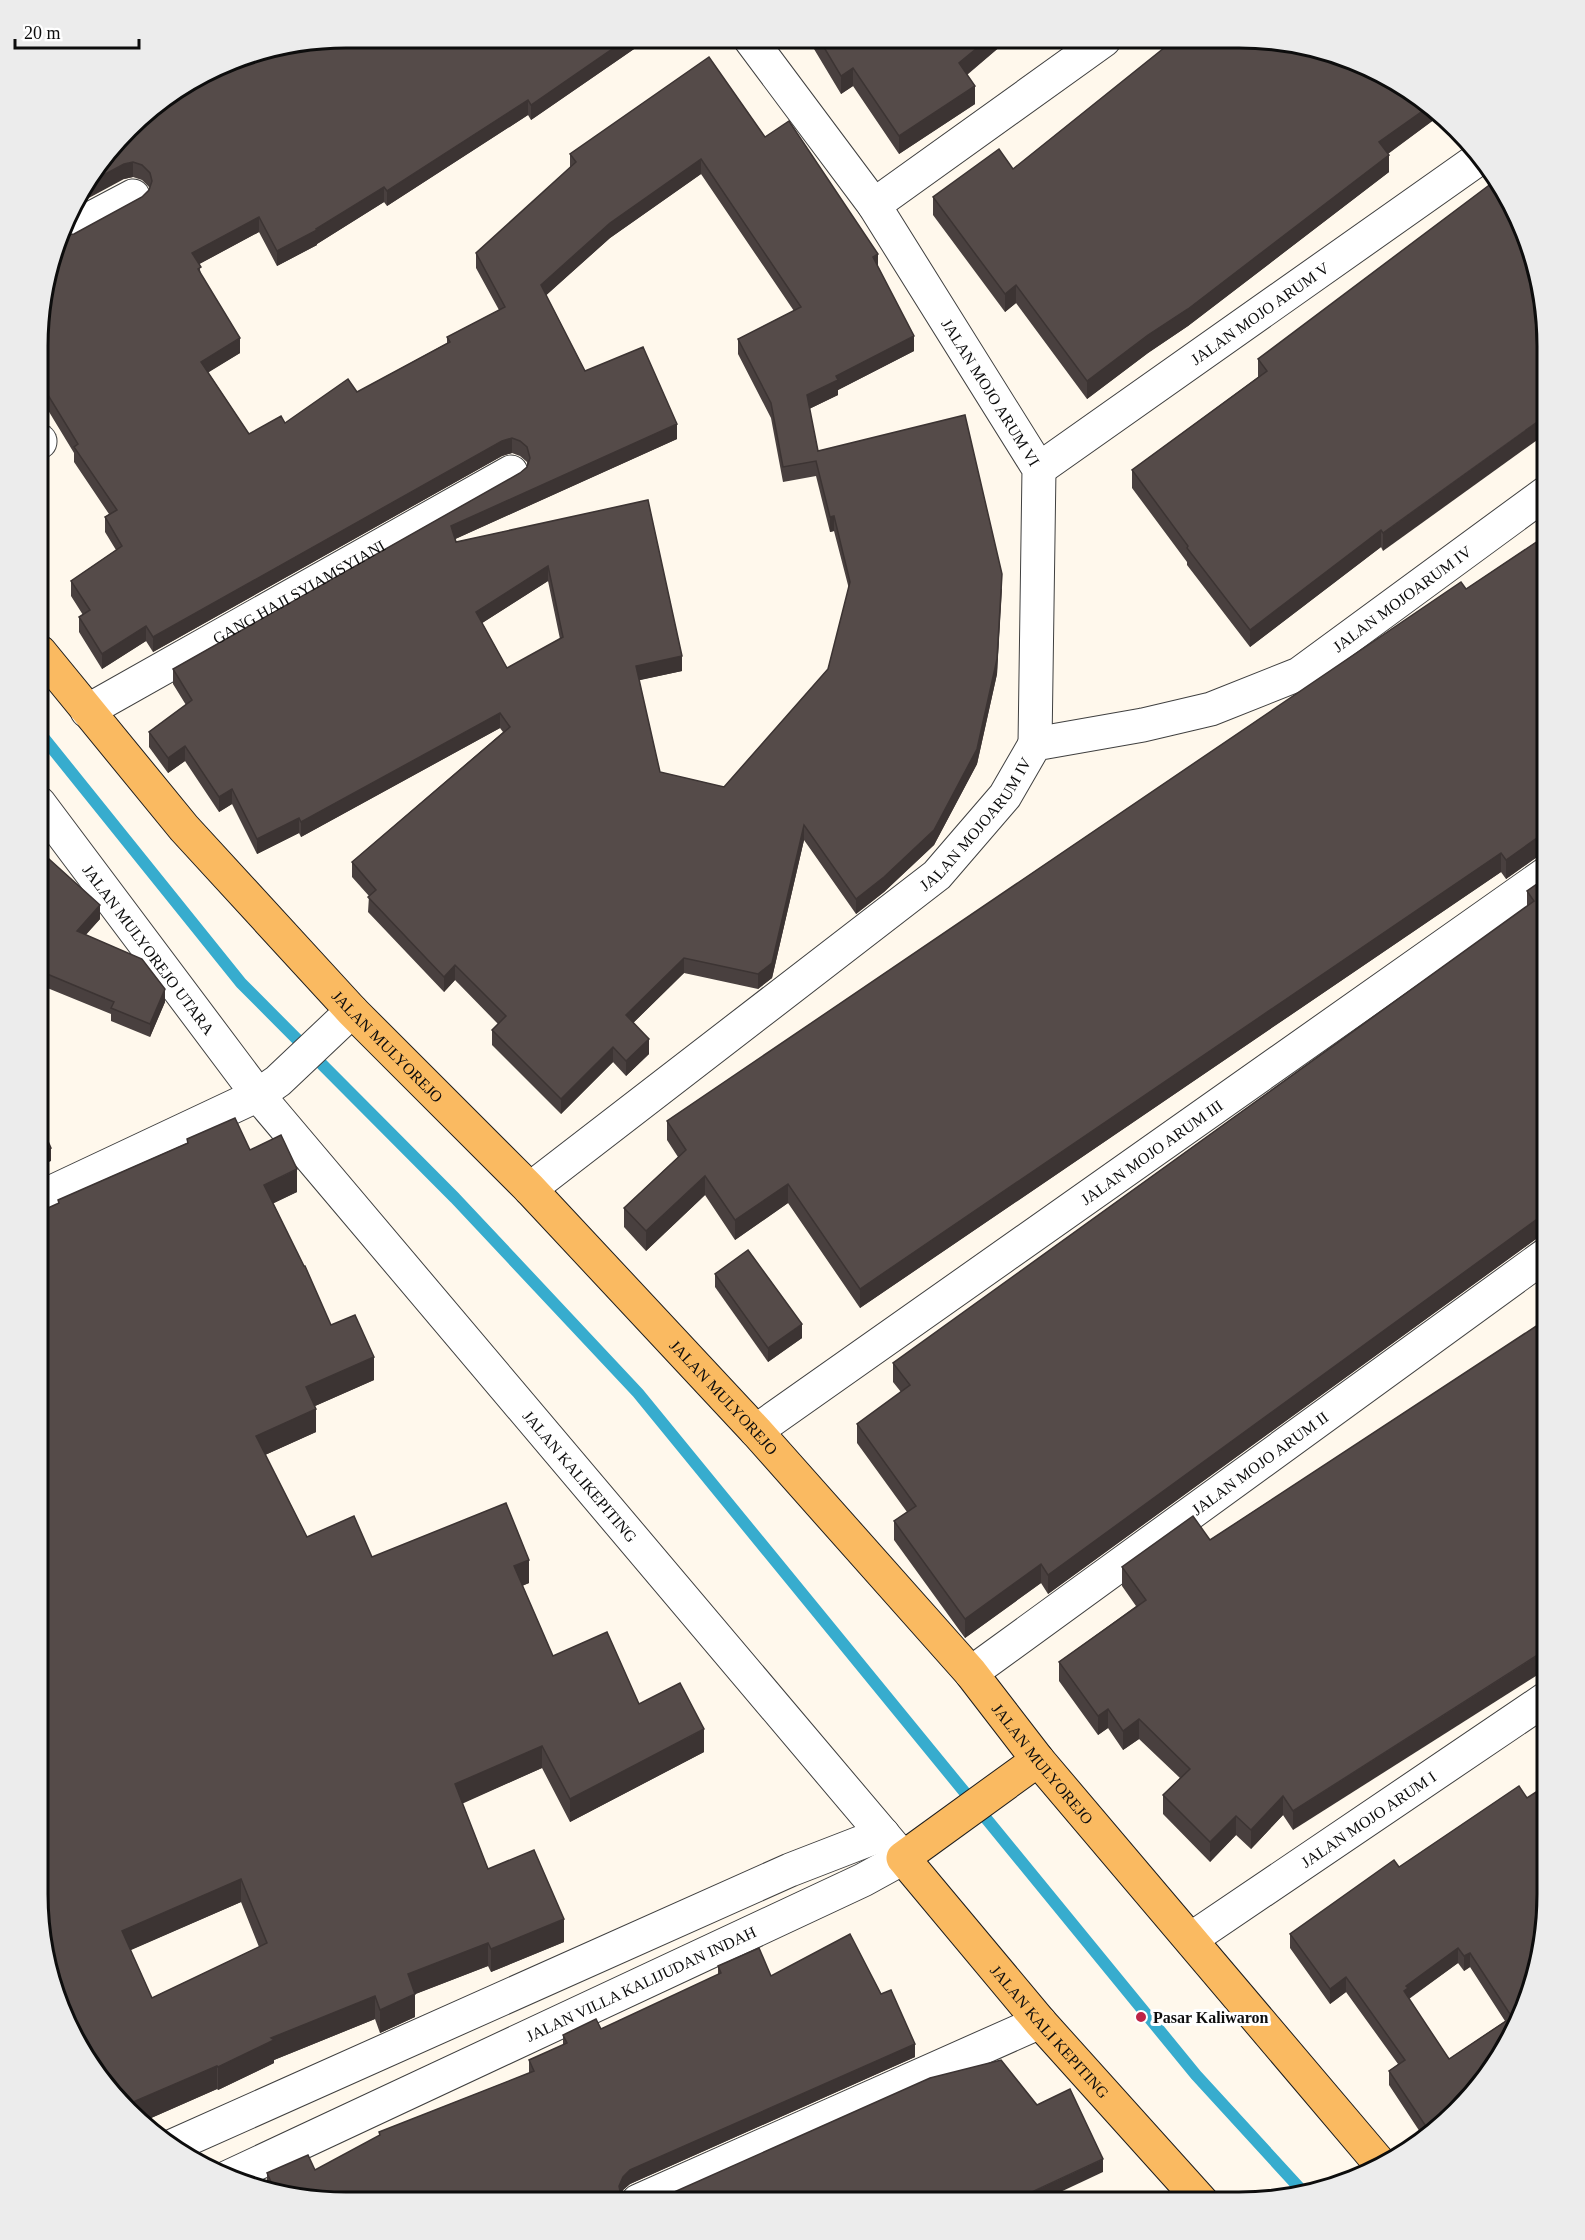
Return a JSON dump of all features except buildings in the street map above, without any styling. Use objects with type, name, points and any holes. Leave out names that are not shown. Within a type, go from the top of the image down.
[{"type":"main road","name":"JALAN MULYOREJO","points":[[48,662],[184,828],[352,1011],[530,1189],[756,1431],[971,1673],[1038,1760],[1376,2159]]},
{"type":"main road","name":"JALAN VILLA KALIJUDAN INDAH","points":[[893,1846],[933,1837],[1038,1760]]},
{"type":"main road","name":"JALAN KALI KEPITING","points":[[893,1846],[1040,2022],[1193,2192]]},
{"type":"street","name":"JALAN MOJO ARUM VI","points":[[757,48],[874,205],[1040,469],[1035,744]]},
{"type":"street","points":[[874,205],[1093,48]]},
{"type":"street","name":"JALAN MOJO ARUM V","points":[[1040,469],[1473,162]]},
{"type":"street","points":[[73,228],[133,196]]},
{"type":"street","name":"GANG HAJI SYIAMSYIANI","points":[[87,711],[511,472]]},
{"type":"street","name":"JALAN MOJOARUM IV","points":[[530,1189],[937,876],[1005,796],[1035,744],[1143,725],[1211,709],[1299,674],[1537,499]]},
{"type":"street","name":"JALAN MULYOREJO UTARA","points":[[48,814],[268,1088]]},
{"type":"street","name":"JALAN MOJO ARUM III","points":[[756,1431],[1537,880]]},
{"type":"street","points":[[48,1194],[268,1088],[352,1011]]},
{"type":"street","name":"JALAN KALIKEPITING","points":[[268,1088],[893,1846]]},
{"type":"street","name":"JALAN MOJO ARUM II","points":[[971,1673],[1537,1261]]},
{"type":"street","name":"JALAN MOJO ARUM I","points":[[1191,1939],[1537,1705]]},
{"type":"street","name":"JALAN VILLA KALIJUDAN INDAH","points":[[181,2142],[779,1875],[893,1846]]},
{"type":"street","name":"JALAN VILLA KALIJUDAN INDAH","points":[[239,2172],[841,1890],[893,1846]]},
{"type":"street","points":[[658,2192],[1040,2022]]},
{"type":"waterway","points":[[48,743],[241,983],[455,1198],[638,1393],[1196,2075],[1298,2186]]},
{"type":"place","name":"Pasar Kaliwaron","points":[[1141,2017]]}]
